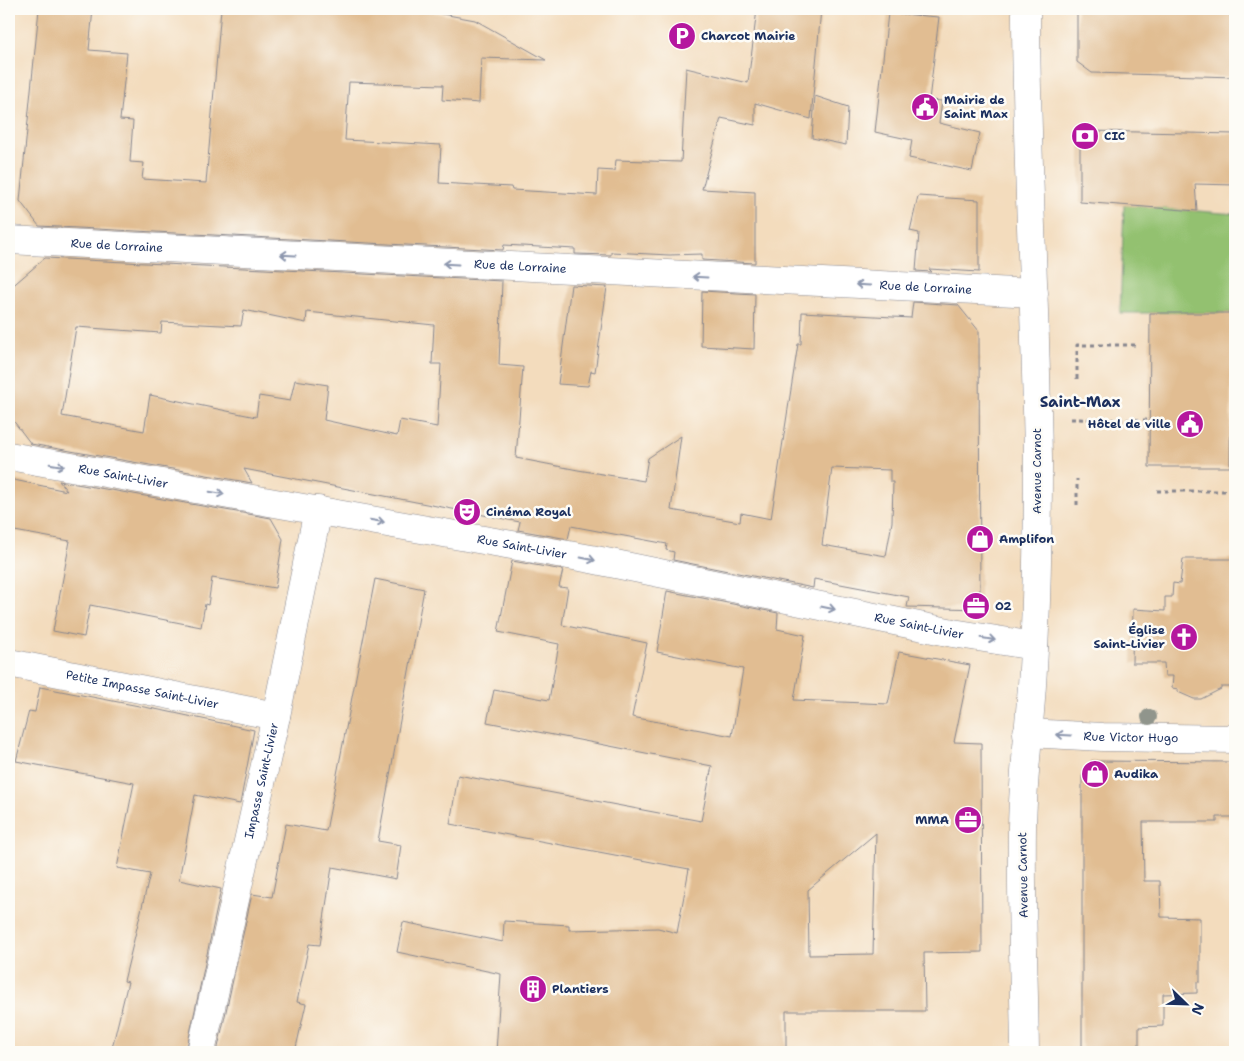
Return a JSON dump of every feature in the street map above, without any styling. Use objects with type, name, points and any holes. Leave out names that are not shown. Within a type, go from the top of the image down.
[{"type":"street","name":"Avenue Carnot","points":[[1024,1052],[1022,827],[1034,646],[1038,460],[1034,293],[1026,100],[1026,9]]},
{"type":"street","name":"Rue de Lorraine","points":[[9,240],[1034,293]]},
{"type":"street","name":"Rue Saint-Livier","points":[[9,456],[591,559],[953,633],[1034,646]]},
{"type":"street","name":"Impasse Saint-Livier","points":[[201,1052],[276,716],[318,510]]},
{"type":"street","name":"Petite Impasse Saint-Livier","points":[[9,663],[276,716]]},
{"type":"street","name":"Rue Victor Hugo","points":[[1027,733],[1103,737],[1235,739]]},
{"type":"path","points":[[1077,379],[1078,345],[1134,345]]},
{"type":"path","points":[[1065,419],[1149,420]]},
{"type":"path","points":[[1077,479],[1077,505]]},
{"type":"path","points":[[1157,491],[1235,492]]},
{"type":"green space","points":[[1124,205],[1235,214],[1235,313],[1120,313]]},
{"type":"building","points":[[39,9],[93,9],[89,50],[127,53],[120,120],[133,121],[130,162],[144,163],[142,179],[206,183],[221,9],[415,9],[475,20],[546,60],[481,58],[479,103],[442,100],[443,85],[349,82],[345,140],[441,145],[439,183],[597,195],[598,170],[615,171],[616,160],[681,162],[686,68],[748,83],[757,9],[821,9],[811,119],[755,103],[755,125],[721,118],[702,189],[755,192],[755,263],[702,260],[702,254],[669,255],[611,252],[611,255],[575,254],[575,249],[504,245],[503,250],[39,226],[20,201]]},
{"type":"building","points":[[1077,9],[1231,9],[1230,17],[1235,17],[1235,77],[1092,73],[1077,62]]},
{"type":"building","points":[[888,13],[939,17],[929,100],[942,101],[939,123],[980,133],[972,171],[909,158],[912,140],[875,132]]},
{"type":"building","points":[[815,96],[848,107],[846,145],[812,138]]},
{"type":"building","points":[[1090,131],[1235,134],[1235,185],[1195,184],[1197,211],[1080,202],[1080,143]]},
{"type":"building","points":[[918,196],[979,200],[979,272],[929,269],[932,272],[916,271],[919,233],[910,231]]},
{"type":"building","points":[[45,258],[502,281],[499,365],[523,367],[516,458],[644,481],[648,458],[681,436],[671,510],[740,522],[741,513],[771,519],[798,344],[801,344],[802,312],[911,318],[913,302],[958,305],[979,331],[980,609],[907,607],[909,597],[814,579],[813,588],[673,560],[674,552],[666,550],[667,544],[571,526],[568,539],[518,530],[520,522],[244,469],[252,483],[31,444],[9,415],[9,289]],"holes":[[[244,310],[306,323],[307,312],[434,325],[432,364],[441,364],[437,427],[400,420],[397,436],[324,420],[328,385],[295,380],[290,401],[259,396],[256,417],[150,395],[144,431],[62,416],[76,327],[161,333],[162,322],[241,326]],[[832,468],[890,470],[890,482],[893,482],[892,522],[886,556],[822,545]]]},
{"type":"building","points":[[571,285],[607,287],[595,372],[591,371],[588,386],[558,384]]},
{"type":"building","points":[[702,291],[755,294],[754,349],[701,346]]},
{"type":"building","points":[[1150,313],[1235,313],[1235,376],[1231,376],[1230,467],[1149,467]]},
{"type":"building","points":[[9,479],[67,491],[59,481],[271,518],[283,539],[275,588],[212,578],[208,605],[205,604],[201,627],[90,605],[84,637],[53,631],[70,541],[9,530]]},
{"type":"building","name":"Église Saint-Livier","points":[[1183,559],[1235,559],[1235,687],[1221,687],[1221,689],[1201,699],[1194,699],[1178,692],[1178,689],[1172,688],[1173,676],[1165,676],[1164,663],[1132,663],[1133,609],[1165,611],[1165,597],[1172,597],[1173,583],[1180,584]]},
{"type":"building","points":[[512,561],[563,570],[559,587],[568,588],[562,625],[647,643],[632,717],[732,736],[743,669],[657,652],[667,591],[778,613],[777,629],[805,635],[794,700],[888,704],[899,652],[970,665],[954,742],[981,743],[982,952],[924,953],[925,1011],[786,1011],[786,1052],[496,1052],[501,974],[397,952],[403,922],[503,942],[504,921],[569,925],[569,930],[658,928],[677,933],[689,869],[450,824],[458,775],[701,821],[712,766],[487,722],[494,690],[549,700],[559,644],[498,632]],"holes":[[[876,833],[873,954],[809,955],[808,890]]]},
{"type":"building","points":[[375,579],[424,589],[378,841],[401,845],[396,879],[332,867],[320,945],[309,944],[297,1002],[306,1004],[295,1052],[217,1052],[252,894],[272,897],[286,824],[326,831]]},
{"type":"building","points":[[40,687],[254,730],[240,804],[195,795],[179,880],[221,889],[186,1052],[111,1052],[128,982],[124,981],[150,874],[117,868],[134,783],[16,761],[29,711],[35,712]]},
{"type":"building","points":[[1091,761],[1235,762],[1235,817],[1217,817],[1217,822],[1143,822],[1144,881],[1160,881],[1161,917],[1200,918],[1200,982],[1197,982],[1197,993],[1163,994],[1163,1026],[1139,1027],[1139,1052],[1082,1052],[1082,776]]},
{"type":"place","name":"Charcot Mairie","points":[[682,36]]},
{"type":"place","name":"Mairie de Saint Max","points":[[925,107]]},
{"type":"place","name":"CIC","points":[[1085,136]]},
{"type":"place","name":"Hôtel de ville","points":[[1190,424]]},
{"type":"place","name":"Cinéma Royal","points":[[467,512]]},
{"type":"place","name":"Amplifon","points":[[980,539]]},
{"type":"place","name":"O2","points":[[976,606]]},
{"type":"place","name":"Église Saint-Livier","points":[[1184,637]]},
{"type":"place","name":"Audika","points":[[1095,774]]},
{"type":"place","name":"MMA","points":[[968,820]]},
{"type":"place","name":"Plantiers","points":[[533,989]]},
{"type":"district","name":"Saint-Max","points":[[1080,402]]}]
